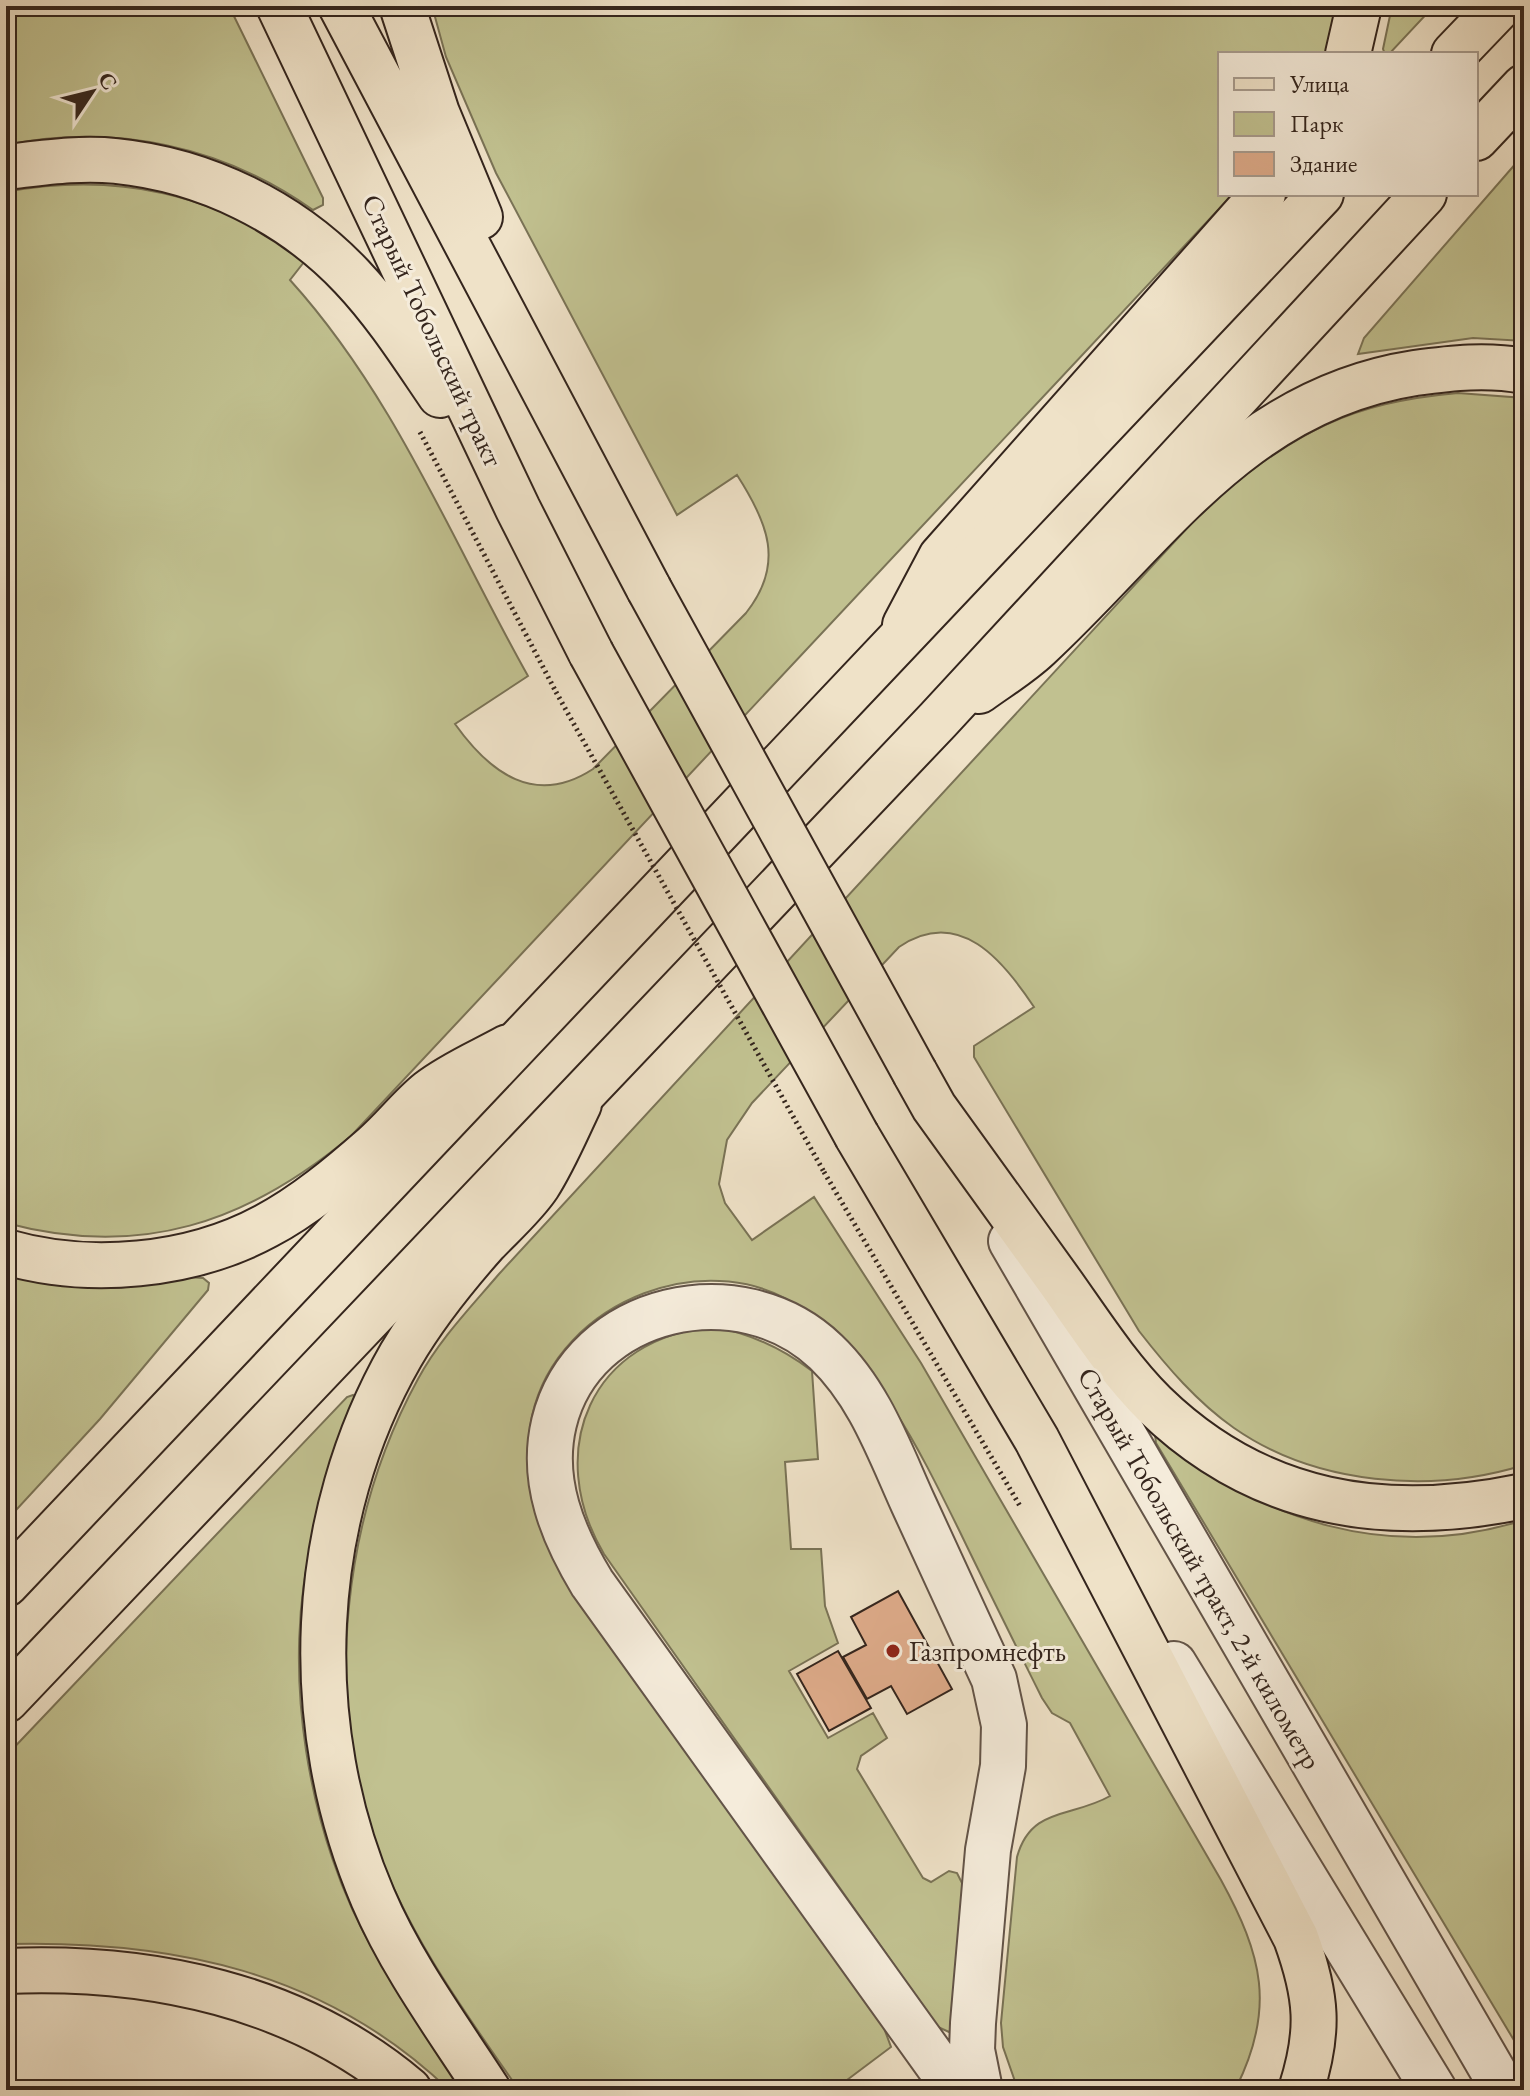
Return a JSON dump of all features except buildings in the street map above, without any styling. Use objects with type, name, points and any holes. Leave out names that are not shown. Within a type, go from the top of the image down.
[{"type":"main road","name":"Старый Тобольский тракт","points":[[279,6],[518,509],[591,653],[857,1136],[1037,1440]]},
{"type":"main road","points":[[341,6],[592,485],[924,1090],[1116,1360],[1154,1404],[1202,1443],[1258,1477],[1305,1497],[1364,1507],[1423,1510],[1475,1506],[1524,1496]]},
{"type":"main road","points":[[402,6],[437,113],[592,485]]},
{"type":"main road","points":[[1348,52],[1359,6]]},
{"type":"main road","points":[[1456,52],[1500,6]]},
{"type":"main road","points":[[1478,136],[1524,87]]},
{"type":"main road","points":[[6,167],[58,160],[114,160],[172,170],[226,189],[281,218],[328,254],[388,319],[518,509]]},
{"type":"main road","points":[[896,642],[941,557],[1261,196]]},
{"type":"main road","points":[[6,1584],[528,1036],[1319,196]]},
{"type":"main road","points":[[6,1700],[938,720],[1422,196]]},
{"type":"main road","points":[[938,720],[1036,649],[1186,495],[1239,449],[1281,419],[1333,395],[1388,377],[1450,368],[1500,367],[1524,371]]},
{"type":"main road","points":[[6,1252],[62,1262],[113,1264],[168,1260],[222,1245],[267,1226],[323,1187],[375,1146],[430,1091],[528,1036]]},
{"type":"main road","points":[[488,2090],[409,1967],[374,1901],[349,1837],[328,1739],[323,1687],[325,1609],[338,1521],[351,1469],[371,1416],[400,1356],[462,1268],[537,1186],[585,1093]]},
{"type":"main road","points":[[1037,1440],[1296,1938],[1311,1981],[1316,2022],[1312,2055],[1301,2090]]},
{"type":"main road","points":[[6,1971],[63,1969],[129,1973],[202,1988],[262,2006],[334,2036],[409,2090]]},
{"type":"street","name":"Старый Тобольский тракт, 2-й километр","points":[[924,1090],[1495,2076]]},
{"type":"street","points":[[956,2090],[592,1583],[559,1518],[550,1457],[553,1424],[564,1393],[605,1341],[633,1323],[671,1310],[702,1305],[737,1307],[790,1327],[826,1351],[871,1410],[988,1665],[1004,1725],[1003,1766],[988,1850],[973,2023],[972,2050],[980,2090]]},
{"type":"street","points":[[1037,1440],[1434,2090]]},
{"type":"path","points":[[556,692],[824,1172]]},
{"type":"green space","points":[[6,6],[229,6],[323,198],[323,205],[313,210],[242,170],[166,145],[87,137],[6,145]]},
{"type":"green space","points":[[432,6],[1340,6],[1327,52],[1218,52],[1218,196],[1231,196],[351,1136],[272,1191],[190,1226],[147,1234],[102,1237],[55,1233],[6,1223],[6,192],[46,186],[86,185],[163,193],[237,219],[304,262],[290,280],[361,372],[391,421],[528,676],[455,724],[483,757],[515,779],[552,785],[572,780],[593,769],[746,613],[765,578],[768,544],[764,527],[737,475],[677,515],[496,173],[446,57]]},
{"type":"green space","points":[[1392,6],[1434,6],[1391,52],[1383,49]]},
{"type":"green space","points":[[1524,154],[1524,341],[1473,338],[1358,354],[1364,338]]},
{"type":"green space","points":[[1458,393],[1524,398],[1524,1465],[1488,1474],[1413,1481],[1375,1479],[1337,1472],[1301,1462],[1266,1447],[1220,1418],[1195,1395],[1139,1331],[974,1057],[974,1046],[1034,1007],[993,957],[960,936],[941,932],[921,936],[899,947],[752,1103],[727,1140],[719,1184],[725,1203],[752,1240],[814,1197],[921,1363],[1221,1880],[1246,1933],[1259,1982],[1260,2007],[1256,2032],[1249,2059],[1236,2088],[1018,2090],[1003,2047],[1001,2023],[1017,1857],[1023,1841],[1043,1821],[1110,1796],[1070,1723],[1052,1713],[1042,1698],[929,1470],[896,1412],[857,1360],[808,1313],[770,1291],[729,1282],[686,1282],[644,1293],[606,1313],[572,1341],[547,1375],[532,1416],[529,1438],[528,1460],[533,1500],[546,1538],[566,1577],[878,2012],[891,2047],[843,2083],[847,2090],[519,2090],[438,1969],[402,1906],[374,1839],[358,1783],[349,1725],[346,1665],[349,1605],[358,1545],[373,1487],[393,1432],[418,1379],[445,1338],[499,1274],[1214,499],[1272,456],[1326,425],[1385,404]]},
{"type":"green space","points":[[6,1276],[98,1288],[191,1278],[203,1278],[209,1283],[208,1290],[100,1419],[6,1521]]},
{"type":"green space","points":[[715,1327],[766,1343],[812,1371],[818,1459],[785,1462],[791,1549],[821,1549],[825,1606],[838,1643],[789,1671],[828,1738],[873,1713],[887,1738],[861,1756],[857,1769],[923,1878],[931,1882],[949,1871],[957,1873],[965,1889],[953,2028],[949,2032],[938,2027],[604,1554],[586,1515],[578,1476],[580,1439],[590,1405],[609,1376],[637,1352],[672,1335]]},
{"type":"green space","points":[[353,1395],[356,1400],[318,1516],[304,1585],[299,1639],[300,1694],[306,1750],[332,1858],[352,1909],[376,1955],[468,2090],[449,2090],[401,2049],[351,2016],[298,1990],[243,1971],[186,1957],[128,1948],[6,1944],[6,1756],[347,1397]]},
{"type":"green space","points":[[1155,1435],[1239,1491],[1283,1511],[1329,1526],[1376,1535],[1424,1537],[1474,1532],[1524,1520],[1524,2057],[1156,1443]]},
{"type":"place","name":"Газпромнефть","points":[[893,1651]]}]
